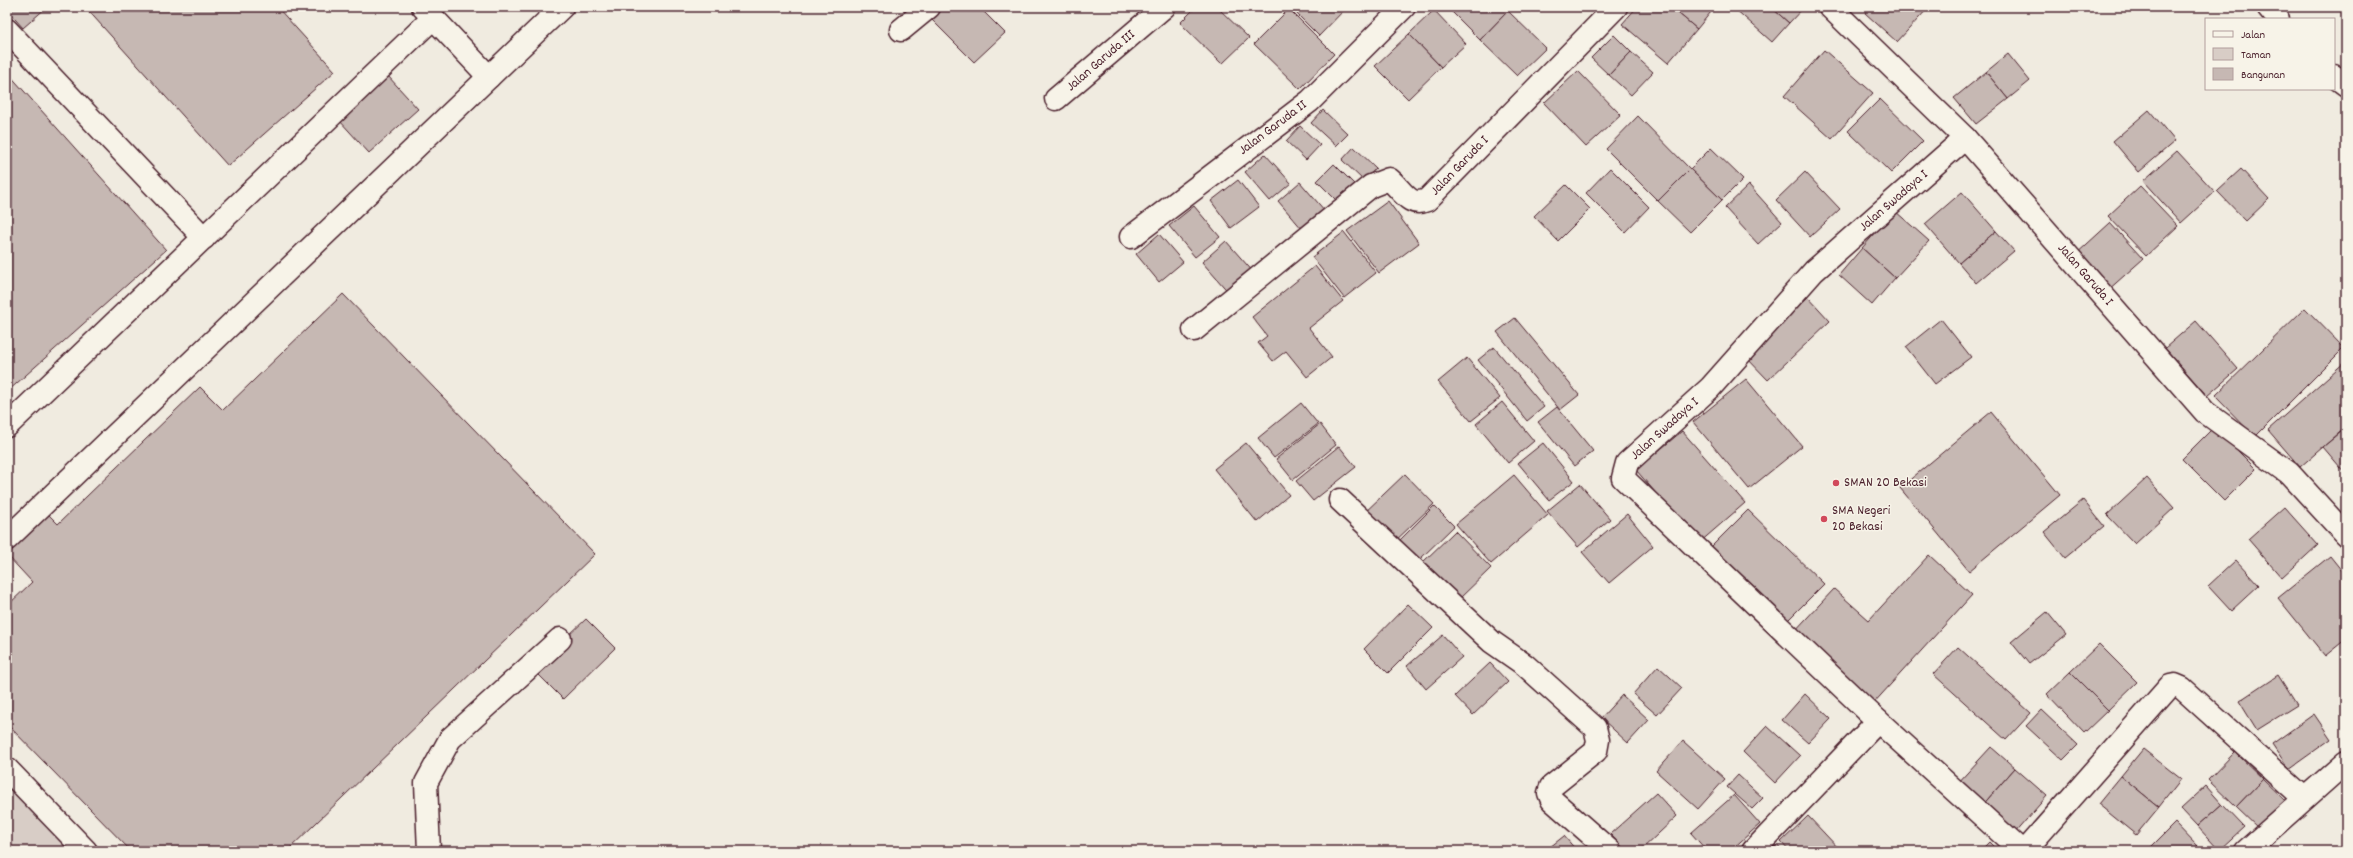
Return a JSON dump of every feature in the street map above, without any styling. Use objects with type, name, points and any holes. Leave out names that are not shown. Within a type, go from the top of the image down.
[{"type":"street","points":[[7,539],[562,7]]},
{"type":"street","points":[[901,30],[929,7]]},
{"type":"street","name":"Jalan Garuda III","points":[[1056,100],[1164,7]]},
{"type":"street","name":"Jalan Garuda II","points":[[1131,237],[1310,101],[1404,7]]},
{"type":"street","name":"Jalan Garuda I","points":[[1194,330],[1371,186],[1383,179],[1389,179],[1411,201],[1419,203],[1427,200],[1616,7]]},
{"type":"street","name":"Jalan Garuda I","points":[[1830,7],[1965,138],[2205,412],[2289,473],[2346,535]]},
{"type":"street","points":[[2268,7],[2277,18]]},
{"type":"street","points":[[7,426],[204,238],[428,12],[489,77]]},
{"type":"street","points":[[7,30],[204,238]]},
{"type":"street","points":[[2335,77],[2346,84]]},
{"type":"street","name":"Jalan Swadaya I","points":[[1878,721],[1627,483],[1623,478],[1624,470],[1627,463],[1710,388],[1814,271],[1965,138]]},
{"type":"street","points":[[1340,500],[1492,642],[1525,665],[1595,728],[1598,740],[1596,751],[1551,787],[1549,793],[1552,800],[1610,851]]},
{"type":"street","points":[[429,851],[426,783],[450,739],[560,639]]},
{"type":"street","points":[[1753,851],[1878,721],[2018,848],[2023,850],[2027,848],[2170,686],[2175,684],[2182,688],[2304,798]]},
{"type":"street","points":[[2246,851],[2346,762]]},
{"type":"street","points":[[7,769],[86,851]]},
{"type":"green space","points":[[7,770],[85,851],[7,851]]},
{"type":"building","points":[[7,7],[47,7],[23,28],[7,10]]},
{"type":"building","points":[[85,7],[277,7],[335,71],[228,166]]},
{"type":"building","points":[[939,7],[979,7],[1005,33],[974,62],[929,17]]},
{"type":"building","points":[[1196,7],[1217,7],[1249,38],[1222,64],[1180,23]]},
{"type":"building","points":[[1290,7],[1347,7],[1319,36]]},
{"type":"building","points":[[1447,7],[1504,7],[1508,11],[1480,40]]},
{"type":"building","points":[[1637,7],[1671,7],[1697,29],[1668,63],[1622,24]]},
{"type":"building","points":[[1671,7],[1715,7],[1697,29]]},
{"type":"building","points":[[1771,7],[1789,23],[1772,42],[1734,8]]},
{"type":"building","points":[[1771,7],[1804,7],[1789,23]]},
{"type":"building","points":[[1870,7],[1929,7],[1897,42],[1865,13]]},
{"type":"building","points":[[1289,9],[1334,54],[1300,89],[1254,44]]},
{"type":"building","points":[[1434,10],[1466,44],[1441,67],[1409,34]]},
{"type":"building","points":[[1508,11],[1546,48],[1517,76],[1480,40]]},
{"type":"building","points":[[1409,34],[1441,67],[1408,99],[1375,66]]},
{"type":"building","points":[[1614,35],[1631,52],[1609,75],[1591,58]]},
{"type":"building","points":[[1824,50],[1873,93],[1832,139],[1784,96]]},
{"type":"building","points":[[1631,52],[1653,72],[1631,95],[1609,75]]},
{"type":"building","points":[[2008,54],[2030,81],[2008,99],[1986,72]]},
{"type":"building","points":[[1578,71],[1621,115],[1586,147],[1544,103]]},
{"type":"building","points":[[7,72],[166,250],[7,392]]},
{"type":"building","points":[[1986,72],[2008,99],[1976,124],[1954,98]]},
{"type":"building","points":[[388,76],[418,109],[369,153],[339,120]]},
{"type":"building","points":[[1880,99],[1923,141],[1891,173],[1848,131]]},
{"type":"building","points":[[1323,110],[1348,134],[1336,146],[1311,123]]},
{"type":"building","points":[[2149,110],[2175,141],[2139,172],[2113,141]]},
{"type":"building","points":[[1638,116],[1690,169],[1658,201],[1606,149]]},
{"type":"building","points":[[1300,126],[1320,145],[1306,160],[1286,141]]},
{"type":"building","points":[[1354,147],[1376,168],[1364,181],[1342,160]]},
{"type":"building","points":[[1711,148],[1743,179],[1722,200],[1690,169]]},
{"type":"building","points":[[2177,151],[2215,192],[2181,223],[2143,181]]},
{"type":"building","points":[[1265,154],[1291,183],[1270,201],[1245,172]]},
{"type":"building","points":[[1334,164],[1355,185],[1338,202],[1317,181]]},
{"type":"building","points":[[1610,168],[1649,207],[1625,232],[1586,193]]},
{"type":"building","points":[[1690,169],[1722,200],[1690,232],[1658,201]]},
{"type":"building","points":[[2241,169],[2269,199],[2246,221],[2217,191]]},
{"type":"building","points":[[1805,172],[1840,209],[1810,237],[1776,200]]},
{"type":"building","points":[[1238,180],[1259,207],[1231,228],[1211,201]]},
{"type":"building","points":[[1300,182],[1325,211],[1303,230],[1278,201]]},
{"type":"building","points":[[1566,185],[1590,209],[1558,241],[1534,216]]},
{"type":"building","points":[[1749,185],[1782,222],[1758,244],[1725,208]]},
{"type":"building","points":[[2140,186],[2178,226],[2146,256],[2108,216]]},
{"type":"building","points":[[1962,192],[1996,231],[1959,263],[1925,224]]},
{"type":"building","points":[[1388,201],[1419,243],[1379,273],[1347,231]]},
{"type":"building","points":[[1194,206],[1220,237],[1195,257],[1169,226]]},
{"type":"building","points":[[1895,211],[1929,241],[1895,278],[1862,248]]},
{"type":"building","points":[[2110,223],[2143,259],[2107,291],[2075,255]]},
{"type":"building","points":[[1996,231],[2014,251],[1976,283],[1959,263]]},
{"type":"building","points":[[1344,232],[1376,273],[1344,298],[1312,257]]},
{"type":"building","points":[[1159,234],[1183,262],[1159,282],[1136,254]]},
{"type":"building","points":[[1226,241],[1255,274],[1231,295],[1202,262]]},
{"type":"building","points":[[1862,248],[1895,278],[1872,305],[1839,275]]},
{"type":"building","points":[[1315,266],[1343,301],[1309,328],[1332,357],[1307,377],[1286,351],[1273,361],[1258,343],[1267,336],[1252,317]]},
{"type":"building","points":[[343,294],[595,554],[287,851],[131,851],[7,724],[7,606],[32,582],[7,555],[49,515],[58,524],[200,387],[223,410]]},
{"type":"building","points":[[1808,297],[1830,321],[1768,380],[1745,356]]},
{"type":"building","points":[[2305,308],[2344,348],[2255,437],[2215,396]]},
{"type":"building","points":[[1515,318],[1579,395],[1560,410],[1497,332]]},
{"type":"building","points":[[1941,319],[1971,357],[1935,384],[1906,347]]},
{"type":"building","points":[[2196,321],[2238,369],[2207,396],[2165,348]]},
{"type":"building","points":[[1494,347],[1544,407],[1527,421],[1478,360]]},
{"type":"building","points":[[1467,358],[1500,398],[1471,421],[1438,382]]},
{"type":"building","points":[[2346,361],[2346,427],[2300,467],[2268,430]]},
{"type":"building","points":[[1746,379],[1802,446],[1749,489],[1693,422]]},
{"type":"building","points":[[1502,402],[1534,441],[1508,463],[1476,424]]},
{"type":"building","points":[[1301,403],[1318,424],[1274,458],[1258,438]]},
{"type":"building","points":[[1557,407],[1593,451],[1574,466],[1538,422]]},
{"type":"building","points":[[1991,412],[2060,495],[1969,571],[1900,488]]},
{"type":"building","points":[[1320,424],[1336,445],[1293,480],[1276,459]]},
{"type":"building","points":[[2214,427],[2256,469],[2224,501],[2182,459]]},
{"type":"building","points":[[2346,428],[2346,474],[2323,447]]},
{"type":"building","points":[[1682,431],[1745,503],[1699,543],[1636,470]]},
{"type":"building","points":[[1246,443],[1289,495],[1257,522],[1214,469]]},
{"type":"building","points":[[1543,443],[1574,481],[1549,500],[1518,463]]},
{"type":"building","points":[[1339,446],[1356,467],[1313,501],[1296,481]]},
{"type":"building","points":[[1405,474],[1434,504],[1391,545],[1362,515]]},
{"type":"building","points":[[1514,475],[1548,515],[1491,564],[1456,524]]},
{"type":"building","points":[[2147,478],[2174,508],[2135,544],[2107,515]]},
{"type":"building","points":[[1580,484],[1610,519],[1578,547],[1547,511]]},
{"type":"building","points":[[2083,500],[2104,526],[2065,558],[2044,532]]},
{"type":"building","points":[[1434,506],[1454,526],[1417,562],[1397,543]]},
{"type":"building","points":[[2284,507],[2318,545],[2282,578],[2248,539]]},
{"type":"building","points":[[1748,510],[1824,584],[1786,622],[1711,547]]},
{"type":"building","points":[[1627,514],[1653,546],[1609,583],[1582,552]]},
{"type":"building","points":[[1455,531],[1491,568],[1458,600],[1422,563]]},
{"type":"building","points":[[1929,555],[1972,595],[1871,706],[1792,634],[1834,589],[1869,620]]},
{"type":"building","points":[[2330,556],[2346,576],[2346,639],[2325,656],[2278,598]]},
{"type":"building","points":[[2236,560],[2259,585],[2231,611],[2208,586]]},
{"type":"building","points":[[1408,604],[1433,628],[1388,673],[1364,649]]},
{"type":"building","points":[[2047,612],[2066,635],[2029,664],[2011,642]]},
{"type":"building","points":[[586,619],[615,648],[563,699],[533,669]]},
{"type":"building","points":[[1443,635],[1462,657],[1426,689],[1407,666]]},
{"type":"building","points":[[2099,644],[2137,682],[2108,710],[2070,672]]},
{"type":"building","points":[[1958,647],[2031,713],[2006,740],[1933,674]]},
{"type":"building","points":[[1490,663],[1508,682],[1473,715],[1455,696]]},
{"type":"building","points":[[1658,666],[1682,688],[1657,715],[1633,694]]},
{"type":"building","points":[[2070,672],[2108,710],[2084,733],[2047,694]]},
{"type":"building","points":[[2278,675],[2297,705],[2257,730],[2239,701]]},
{"type":"building","points":[[1805,694],[1831,719],[1808,743],[1782,720]]},
{"type":"building","points":[[1622,695],[1649,720],[1628,743],[1601,718]]},
{"type":"building","points":[[2041,710],[2078,745],[2063,760],[2026,726]]},
{"type":"building","points":[[2314,714],[2331,739],[2289,769],[2272,744]]},
{"type":"building","points":[[1767,726],[1800,756],[1775,783],[1743,752]]},
{"type":"building","points":[[1683,741],[1725,779],[1698,809],[1656,771]]},
{"type":"building","points":[[1991,747],[2015,768],[1981,807],[1956,785]]},
{"type":"building","points":[[2143,749],[2181,779],[2159,807],[2121,776]]},
{"type":"building","points":[[2235,752],[2263,779],[2236,807],[2208,780]]},
{"type":"building","points":[[2015,768],[2047,796],[2013,835],[1981,807]]},
{"type":"building","points":[[1738,775],[1763,798],[1752,809],[1727,787]]},
{"type":"building","points":[[2121,776],[2159,807],[2136,835],[2098,804]]},
{"type":"building","points":[[2263,779],[2286,801],[2259,829],[2236,807]]},
{"type":"building","points":[[2206,786],[2222,804],[2197,826],[2181,809]]},
{"type":"building","points":[[1656,793],[1677,816],[1640,851],[1626,851],[1610,834]]},
{"type":"building","points":[[1734,795],[1760,824],[1730,851],[1707,851],[1691,833]]},
{"type":"building","points":[[2222,804],[2244,827],[2219,850],[2197,826]]},
{"type":"building","points":[[1808,816],[1841,851],[1789,851],[1781,842]]},
{"type":"building","points":[[2175,823],[2197,846],[2191,851],[2147,851]]},
{"type":"building","points":[[1564,836],[1577,851],[1545,851]]},
{"type":"building","points":[[1989,842],[1998,851],[1980,851]]},
{"type":"building","points":[[1777,845],[1782,851],[1770,851]]},
{"type":"building","points":[[2055,846],[2062,851],[2050,851]]},
{"type":"building","points":[[2197,846],[2201,851],[2191,851]]},
{"type":"place","name":"SMAN 20 Bekasi","points":[[1836,483]]},
{"type":"place","name":"SMA Negeri 20 Bekasi","points":[[1824,519]]}]
